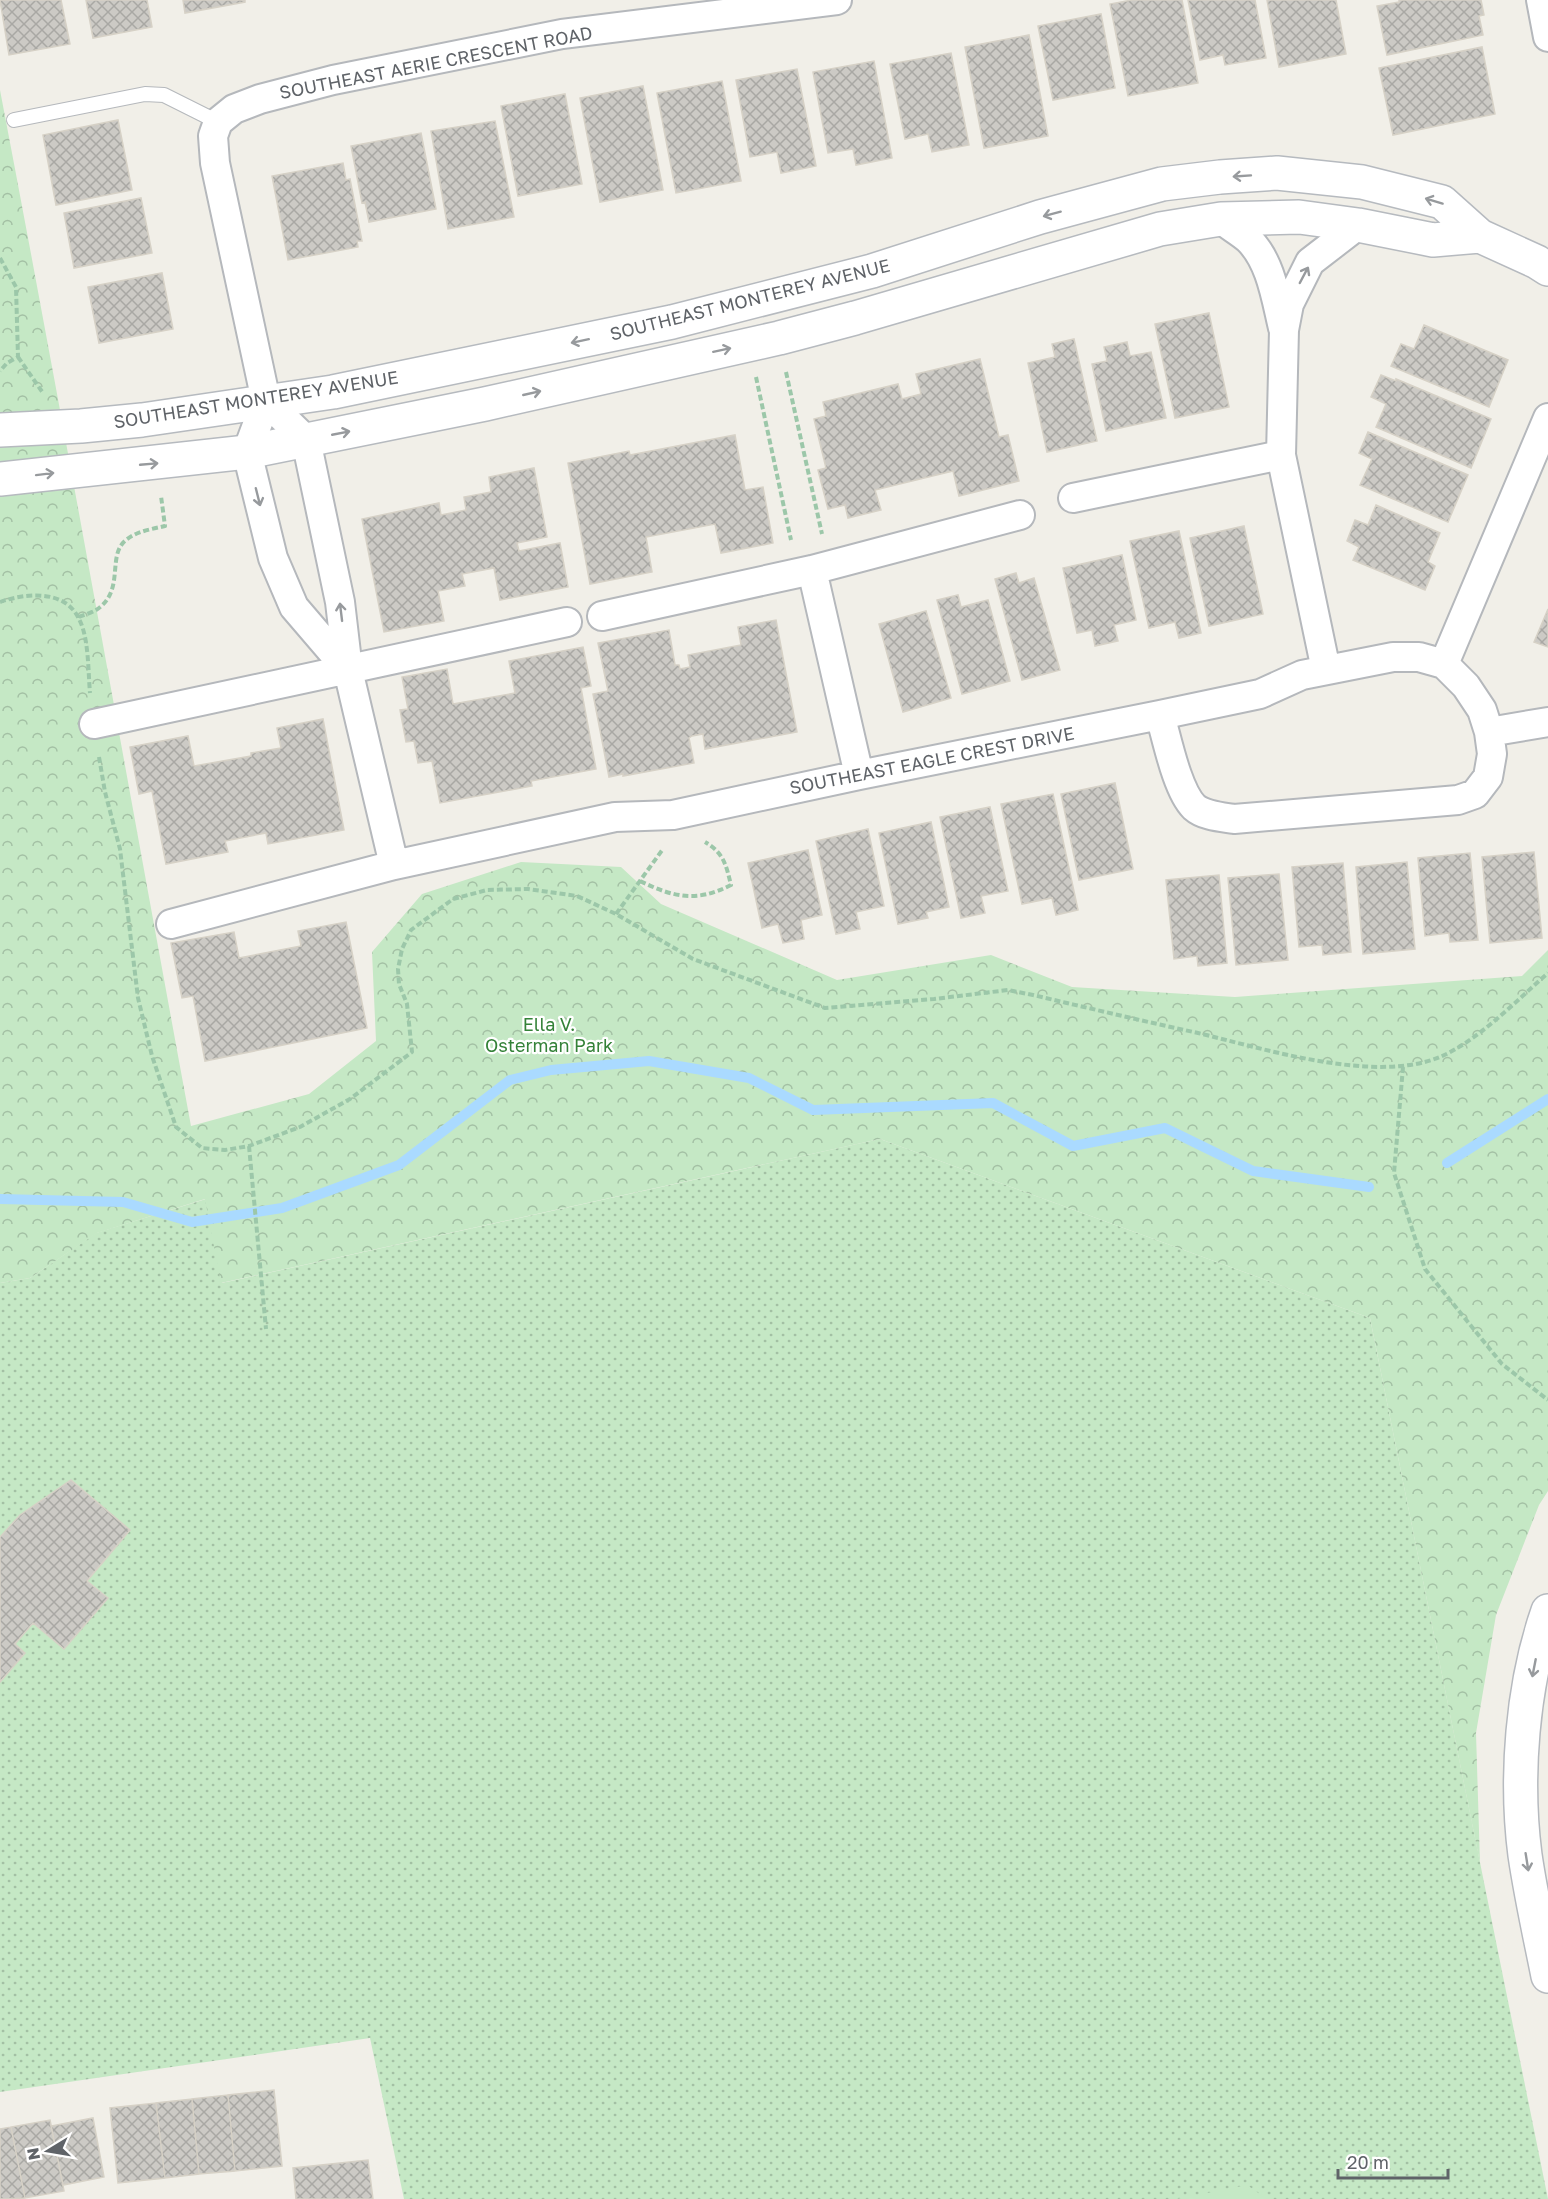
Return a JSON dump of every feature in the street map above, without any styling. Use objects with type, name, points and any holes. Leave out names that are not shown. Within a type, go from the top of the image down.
[{"type":"street","name":"SOUTHEAST AERIE CRESCENT ROAD","points":[[218,122],[234,109],[260,99],[323,82],[562,34],[837,0]]},
{"type":"street","points":[[1540,0],[1548,37]]},
{"type":"street","points":[[218,122],[213,136],[215,163],[266,401],[247,452],[273,558],[294,607],[348,670]]},
{"type":"street","name":"SOUTHEAST MONTEREY AVENUE","points":[[0,430],[142,420],[333,392],[672,322],[872,272],[1041,217],[1161,184],[1220,177],[1278,173],[1362,182],[1442,202],[1480,236],[1548,269]]},
{"type":"street","name":"SOUTHEAST MONTEREY AVENUE","points":[[0,479],[247,452],[485,404],[764,341],[855,318],[1150,232],[1221,219],[1299,217],[1358,225],[1433,240],[1480,236]]},
{"type":"street","points":[[1221,219],[1249,240],[1262,258],[1273,285],[1284,330]]},
{"type":"street","points":[[1326,670],[1281,455],[1284,330],[1288,304],[1310,262],[1358,225]]},
{"type":"street","points":[[266,401],[306,440],[340,602],[348,670],[394,865]]},
{"type":"street","points":[[1160,715],[1183,791],[1195,808],[1214,816],[1234,819],[1458,800],[1475,794],[1488,777],[1492,754],[1489,732],[1482,710],[1466,686],[1444,664],[1548,418]]},
{"type":"street","points":[[1073,498],[1281,455]]},
{"type":"street","points":[[602,616],[812,570],[1020,515]]},
{"type":"street","points":[[812,570],[859,775]]},
{"type":"street","points":[[94,724],[567,622]]},
{"type":"street","name":"SOUTHEAST EAGLE CREST DRIVE","points":[[171,924],[394,865],[615,818],[676,826],[859,775],[1260,694],[1302,675],[1326,670],[1393,657],[1419,657],[1444,664]]},
{"type":"street","points":[[1489,732],[1548,722]]},
{"type":"street","points":[[1548,1611],[1541,1631],[1527,1700],[1522,1750],[1521,1808],[1525,1854],[1548,1976]]},
{"type":"lane","points":[[14,120],[145,94],[164,95],[218,122]]},
{"type":"path","points":[[0,258],[16,287],[18,357],[45,396]]},
{"type":"path","points":[[764,341],[793,548],[812,570]]},
{"type":"path","points":[[764,341],[822,532],[812,570]]},
{"type":"path","points":[[0,371],[7,363],[18,357]]},
{"type":"path","points":[[79,617],[97,610],[110,596],[115,583],[114,567],[124,542],[138,533],[165,526],[156,463]]},
{"type":"path","points":[[640,881],[668,894],[695,896],[718,892],[731,885],[726,864],[717,849],[676,826],[668,842],[616,914],[693,959],[825,1008],[1008,990],[1267,1050],[1364,1066],[1403,1067],[1440,1056],[1475,1035],[1548,973]]},
{"type":"path","points":[[1403,1067],[1394,1173],[1425,1269],[1502,1364],[1548,1400]]},
{"type":"path","points":[[249,1146],[266,1329]]},
{"type":"green space","name":"Ella V. Osterman Park","points":[[0,90],[191,1126],[309,1094],[376,1041],[372,952],[422,894],[521,862],[621,867],[661,904],[837,980],[991,955],[1072,987],[1235,997],[1522,976],[1548,950],[1548,1491],[1539,1505],[1496,1615],[1476,1733],[1480,1863],[1370,1318],[880,1139],[221,1283],[205,1199],[97,1233],[30,1278],[0,1283]]},
{"type":"green space","points":[[880,1139],[1370,1318],[1548,2199],[404,2199],[370,2038],[0,2092],[0,1283],[30,1278],[96,1233],[206,1199],[222,1283]]},
{"type":"green space","points":[[1247,2185],[1267,2199],[1177,2199]]},
{"type":"building","points":[[0,0],[61,0],[70,44],[9,55]]},
{"type":"building","points":[[86,0],[147,0],[152,27],[93,38]]},
{"type":"building","points":[[183,0],[245,0],[245,2],[185,13]]},
{"type":"building","points":[[1132,0],[1182,0],[1198,83],[1128,96],[1110,4]]},
{"type":"building","points":[[1188,0],[1255,0],[1266,58],[1225,65],[1223,55],[1200,60]]},
{"type":"building","points":[[1267,0],[1336,0],[1346,54],[1279,67]]},
{"type":"building","points":[[1399,0],[1481,0],[1484,15],[1479,16],[1483,35],[1387,55],[1377,6],[1399,2]]},
{"type":"building","points":[[1101,14],[1115,88],[1053,100],[1038,26]]},
{"type":"building","points":[[1029,35],[1048,136],[984,148],[965,47]]},
{"type":"building","points":[[1482,47],[1495,114],[1393,135],[1379,68]]},
{"type":"building","points":[[951,53],[969,145],[932,152],[928,134],[905,139],[890,64]]},
{"type":"building","points":[[874,61],[892,158],[856,165],[853,149],[828,153],[813,72]]},
{"type":"building","points":[[797,69],[816,166],[781,173],[777,152],[750,157],[736,80]]},
{"type":"building","points":[[722,81],[741,181],[676,193],[657,93]]},
{"type":"building","points":[[643,86],[663,190],[600,202],[580,98]]},
{"type":"building","points":[[565,94],[582,184],[518,196],[501,106]]},
{"type":"building","points":[[118,120],[132,190],[56,205],[43,135]]},
{"type":"building","points":[[495,121],[514,217],[448,229],[431,131]]},
{"type":"building","points":[[421,133],[436,209],[369,222],[365,202],[362,203],[351,146]]},
{"type":"building","points":[[343,163],[346,180],[350,179],[362,241],[357,241],[358,247],[288,260],[272,176]]},
{"type":"building","points":[[141,198],[152,253],[74,268],[64,213]]},
{"type":"building","points":[[162,273],[173,329],[99,343],[88,287]]},
{"type":"building","points":[[1209,313],[1229,407],[1175,418],[1155,324]]},
{"type":"building","points":[[1424,325],[1508,360],[1489,407],[1391,366],[1401,344],[1414,349]]},
{"type":"building","points":[[1074,339],[1097,441],[1047,452],[1028,363],[1055,357],[1052,344]]},
{"type":"building","points":[[1127,342],[1130,356],[1151,352],[1166,418],[1106,431],[1092,364],[1107,361],[1104,347]]},
{"type":"building","points":[[980,359],[999,437],[1008,435],[1019,481],[959,496],[953,471],[875,490],[881,510],[848,518],[845,505],[828,509],[818,470],[826,468],[814,419],[826,416],[823,402],[898,384],[902,399],[921,394],[916,374]]},
{"type":"building","points":[[1381,375],[1396,381],[1396,379],[1491,419],[1471,468],[1376,427],[1386,404],[1371,397]]},
{"type":"building","points":[[1368,432],[1468,475],[1448,522],[1360,485],[1372,459],[1359,453]]},
{"type":"building","points":[[735,435],[745,490],[763,487],[773,543],[721,553],[715,524],[646,537],[652,572],[590,584],[568,463],[629,451],[630,455]]},
{"type":"building","points":[[534,468],[547,537],[517,543],[519,551],[560,543],[568,587],[500,600],[494,568],[462,574],[465,586],[438,591],[444,621],[384,632],[362,519],[439,503],[441,515],[466,510],[464,497],[491,492],[489,477]]},
{"type":"building","points":[[1376,505],[1440,533],[1428,562],[1435,566],[1425,590],[1353,560],[1359,547],[1347,541],[1355,520],[1368,525]]},
{"type":"building","points":[[1244,526],[1263,614],[1209,626],[1190,538]]},
{"type":"building","points":[[1179,531],[1201,633],[1179,638],[1175,622],[1149,628],[1130,541]]},
{"type":"building","points":[[1122,555],[1136,620],[1114,625],[1118,641],[1095,646],[1092,630],[1077,633],[1063,568]]},
{"type":"building","points":[[1016,573],[1019,583],[1034,578],[1060,670],[1022,680],[995,579]]},
{"type":"building","points":[[958,595],[961,607],[988,600],[1010,681],[962,694],[937,600]]},
{"type":"building","points":[[1548,609],[1548,647],[1534,642]]},
{"type":"building","points":[[926,611],[951,698],[903,712],[879,624]]},
{"type":"building","points":[[776,620],[797,732],[705,749],[703,734],[692,736],[689,738],[694,763],[609,777],[593,694],[608,691],[598,643],[669,630],[675,665],[679,665],[680,669],[690,667],[688,655],[741,645],[738,627]]},
{"type":"building","points":[[583,647],[591,686],[581,688],[596,769],[531,781],[532,786],[440,803],[432,761],[418,763],[414,741],[406,742],[400,710],[408,709],[402,677],[447,669],[453,704],[515,693],[509,661]]},
{"type":"building","points":[[323,719],[344,830],[268,844],[266,833],[225,841],[228,852],[166,864],[152,791],[139,794],[130,747],[188,736],[194,766],[281,748],[277,728]]},
{"type":"building","points":[[1115,783],[1133,869],[1079,880],[1061,794]]},
{"type":"building","points":[[1053,794],[1078,910],[1056,915],[1052,898],[1022,904],[1001,804]]},
{"type":"building","points":[[990,807],[1008,891],[981,896],[985,913],[961,918],[940,817]]},
{"type":"building","points":[[931,822],[949,907],[926,912],[928,918],[898,924],[879,833]]},
{"type":"building","points":[[868,829],[884,906],[856,912],[860,929],[836,934],[816,841]]},
{"type":"building","points":[[808,850],[822,915],[801,920],[804,939],[783,943],[778,924],[762,928],[748,863]]},
{"type":"building","points":[[1534,852],[1542,938],[1490,943],[1482,857]]},
{"type":"building","points":[[1470,853],[1478,940],[1450,942],[1449,933],[1425,936],[1418,858]]},
{"type":"building","points":[[1407,862],[1415,949],[1363,954],[1356,867]]},
{"type":"building","points":[[1343,863],[1351,952],[1323,955],[1322,945],[1299,947],[1292,867]]},
{"type":"building","points":[[1279,874],[1288,960],[1236,965],[1228,878]]},
{"type":"building","points":[[1219,875],[1227,963],[1198,966],[1197,956],[1174,959],[1166,880]]},
{"type":"building","points":[[346,922],[367,1028],[205,1061],[193,996],[182,998],[171,943],[234,932],[239,958],[301,946],[298,931]]},
{"type":"building","points":[[71,1480],[130,1530],[87,1581],[108,1598],[64,1649],[33,1623],[15,1644],[25,1653],[0,1682],[0,1537],[20,1515]]},
{"type":"building","points":[[274,2090],[282,2166],[235,2171],[228,2095]]},
{"type":"building","points":[[228,2095],[235,2171],[199,2174],[192,2099]]},
{"type":"building","points":[[192,2099],[199,2174],[165,2178],[156,2103]]},
{"type":"building","points":[[156,2103],[165,2178],[118,2183],[110,2108]]},
{"type":"building","points":[[93,2118],[104,2177],[63,2185],[51,2126]]},
{"type":"building","points":[[50,2120],[64,2191],[25,2198],[11,2127]]},
{"type":"building","points":[[11,2127],[25,2198],[0,2199],[0,2129]]},
{"type":"building","points":[[368,2160],[373,2199],[296,2199],[293,2168]]},
{"type":"waterway","points":[[0,1199],[123,1202],[192,1222],[282,1208],[399,1165],[510,1080],[551,1070],[649,1061],[749,1078],[813,1110],[993,1103],[1073,1146],[1165,1128],[1253,1171],[1369,1187]]},
{"type":"waterway","points":[[1447,1163],[1548,1099]]}]
